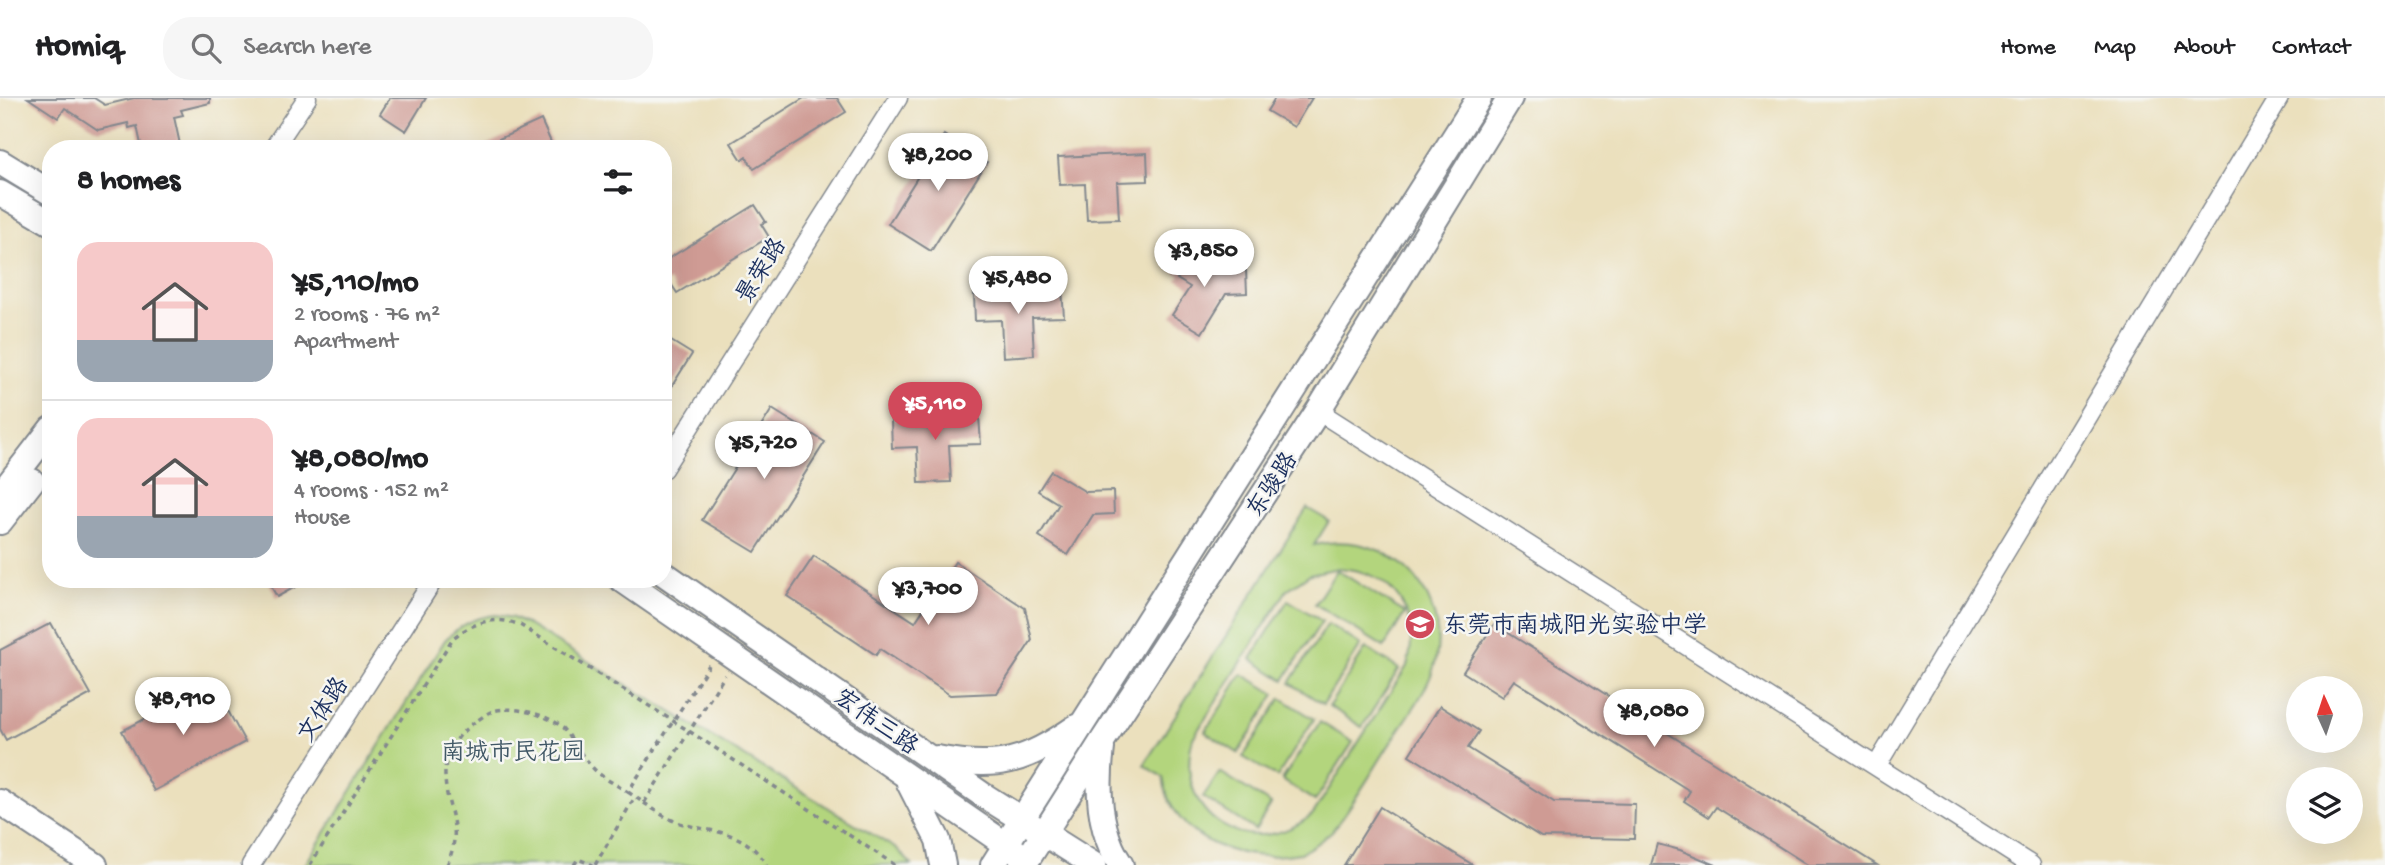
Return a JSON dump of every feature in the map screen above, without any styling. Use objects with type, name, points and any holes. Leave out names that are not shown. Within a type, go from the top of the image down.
[{"type":"street","points":[[279,140],[307,98]]},
{"type":"street","name":"景荣路","points":[[672,455],[898,98]]},
{"type":"street","name":"东骏路","points":[[1029,863],[1103,740],[1318,411],[1510,98]]},
{"type":"street","points":[[1877,765],[2279,98]]},
{"type":"street","name":"东骏路","points":[[999,855],[1476,99]]},
{"type":"street","points":[[0,162],[42,188]]},
{"type":"street","points":[[0,193],[42,218]]},
{"type":"street","points":[[1318,411],[2031,865]]},
{"type":"street","points":[[0,495],[42,441]]},
{"type":"street","points":[[0,522],[42,468]]},
{"type":"street","name":"宏伟三路","points":[[672,579],[928,757],[1094,865]]},
{"type":"street","name":"文体路","points":[[251,865],[428,588]]},
{"type":"street","name":"宏伟三路","points":[[634,588],[905,776],[999,855],[1029,863]]},
{"type":"street","points":[[928,757],[964,764],[991,764],[1025,757],[1083,723]]},
{"type":"street","points":[[1103,740],[1098,775],[1102,816],[1115,856],[1121,865]]},
{"type":"street","points":[[905,776],[938,840],[943,865]]},
{"type":"street","points":[[0,802],[95,865]]},
{"type":"path","points":[[310,865],[453,638],[483,621],[506,619],[520,625],[689,731],[895,865]]},
{"type":"path","points":[[628,792],[673,721],[728,653]]},
{"type":"path","points":[[644,803],[689,731],[728,653]]},
{"type":"path","points":[[447,865],[456,833],[446,796],[444,768],[452,748],[466,728],[494,711],[522,710],[544,716],[563,727],[594,770],[644,803],[674,821],[724,832],[744,840],[760,854],[767,865]]},
{"type":"path","points":[[573,865],[578,859],[594,865],[635,797]]},
{"type":"green space","points":[[1307,508],[1329,521],[1314,545],[1337,542],[1359,544],[1381,551],[1400,563],[1421,586],[1434,613],[1437,628],[1436,658],[1428,683],[1347,811],[1332,831],[1313,846],[1300,853],[1278,856],[1233,851],[1213,844],[1180,818],[1169,799],[1163,777],[1144,765]],"holes":[[[1338,568],[1374,577],[1388,586],[1399,598],[1410,629],[1411,647],[1407,666],[1313,814],[1289,829],[1265,835],[1242,833],[1221,825],[1205,810],[1194,790],[1189,766],[1193,738],[1287,590],[1310,574]]]},
{"type":"green space","points":[[1337,570],[1405,613],[1384,647],[1315,604]]},
{"type":"green space","points":[[1288,600],[1322,621],[1284,680],[1251,659]]},
{"type":"green space","name":"南城市民花园","points":[[496,615],[513,618],[528,625],[898,850],[912,865],[305,865],[445,640],[468,623]]},
{"type":"green space","points":[[1328,624],[1361,645],[1323,704],[1290,683]]},
{"type":"green space","points":[[1366,648],[1399,669],[1362,727],[1329,706]]},
{"type":"green space","points":[[1242,674],[1275,694],[1238,753],[1205,732]]},
{"type":"green space","points":[[1281,698],[1314,719],[1277,777],[1243,757]]},
{"type":"green space","points":[[1320,722],[1353,742],[1315,801],[1282,780]]},
{"type":"green space","points":[[1220,772],[1271,804],[1255,830],[1203,797]]},
{"type":"building","points":[[28,98],[94,98],[105,105],[134,98],[210,98],[210,103],[181,110],[183,115],[174,117],[179,140],[140,140],[137,126],[129,128],[128,123],[98,130],[65,108],[58,118]]},
{"type":"building","points":[[390,98],[426,98],[406,131],[380,114]]},
{"type":"building","points":[[804,98],[837,98],[846,112],[754,169],[746,157],[742,160],[731,143]]},
{"type":"building","points":[[1275,98],[1312,98],[1294,127],[1267,111]]},
{"type":"building","points":[[541,120],[550,140],[497,140]]},
{"type":"building","points":[[944,135],[987,162],[931,251],[888,224]]},
{"type":"building","points":[[1147,153],[1148,181],[1117,182],[1119,219],[1087,220],[1085,184],[1060,185],[1058,157]]},
{"type":"building","points":[[755,205],[766,222],[761,224],[769,237],[677,293],[672,286],[672,256]]},
{"type":"building","points":[[1185,250],[1219,271],[1246,270],[1247,293],[1226,294],[1202,333],[1172,315],[1190,287],[1177,279],[1180,275],[1166,266],[1173,255],[1179,259]]},
{"type":"building","points":[[1062,289],[1064,317],[1032,318],[1034,355],[1003,357],[1001,320],[975,321],[974,294]]},
{"type":"building","points":[[672,342],[692,354],[672,386]]},
{"type":"building","points":[[772,409],[825,442],[755,552],[702,520]]},
{"type":"building","points":[[979,416],[981,444],[949,445],[951,482],[919,483],[917,447],[892,448],[891,420]]},
{"type":"building","points":[[1051,471],[1086,492],[1113,491],[1114,514],[1093,515],[1068,555],[1039,536],[1059,504],[1038,491]]},
{"type":"building","points":[[814,556],[915,622],[955,562],[1025,608],[1032,640],[997,693],[950,695],[880,649],[876,655],[787,596]]},
{"type":"building","points":[[272,588],[294,588],[277,597]]},
{"type":"building","points":[[51,623],[91,694],[6,740],[0,729],[0,650]]},
{"type":"building","points":[[1494,624],[1877,865],[1808,865],[1716,807],[1709,817],[1684,801],[1690,791],[1514,680],[1502,697],[1463,672]]},
{"type":"building","points":[[213,683],[245,742],[154,791],[122,731]]},
{"type":"building","points":[[1440,706],[1479,731],[1468,748],[1554,802],[1635,804],[1634,839],[1541,837],[1409,755]]},
{"type":"building","points":[[1380,807],[1473,865],[1344,865]]},
{"type":"building","points":[[1657,844],[1680,850],[1716,865],[1651,865]]},
{"type":"place","name":"东莞市南城阳光实验中学","points":[[1420,624]]}]
